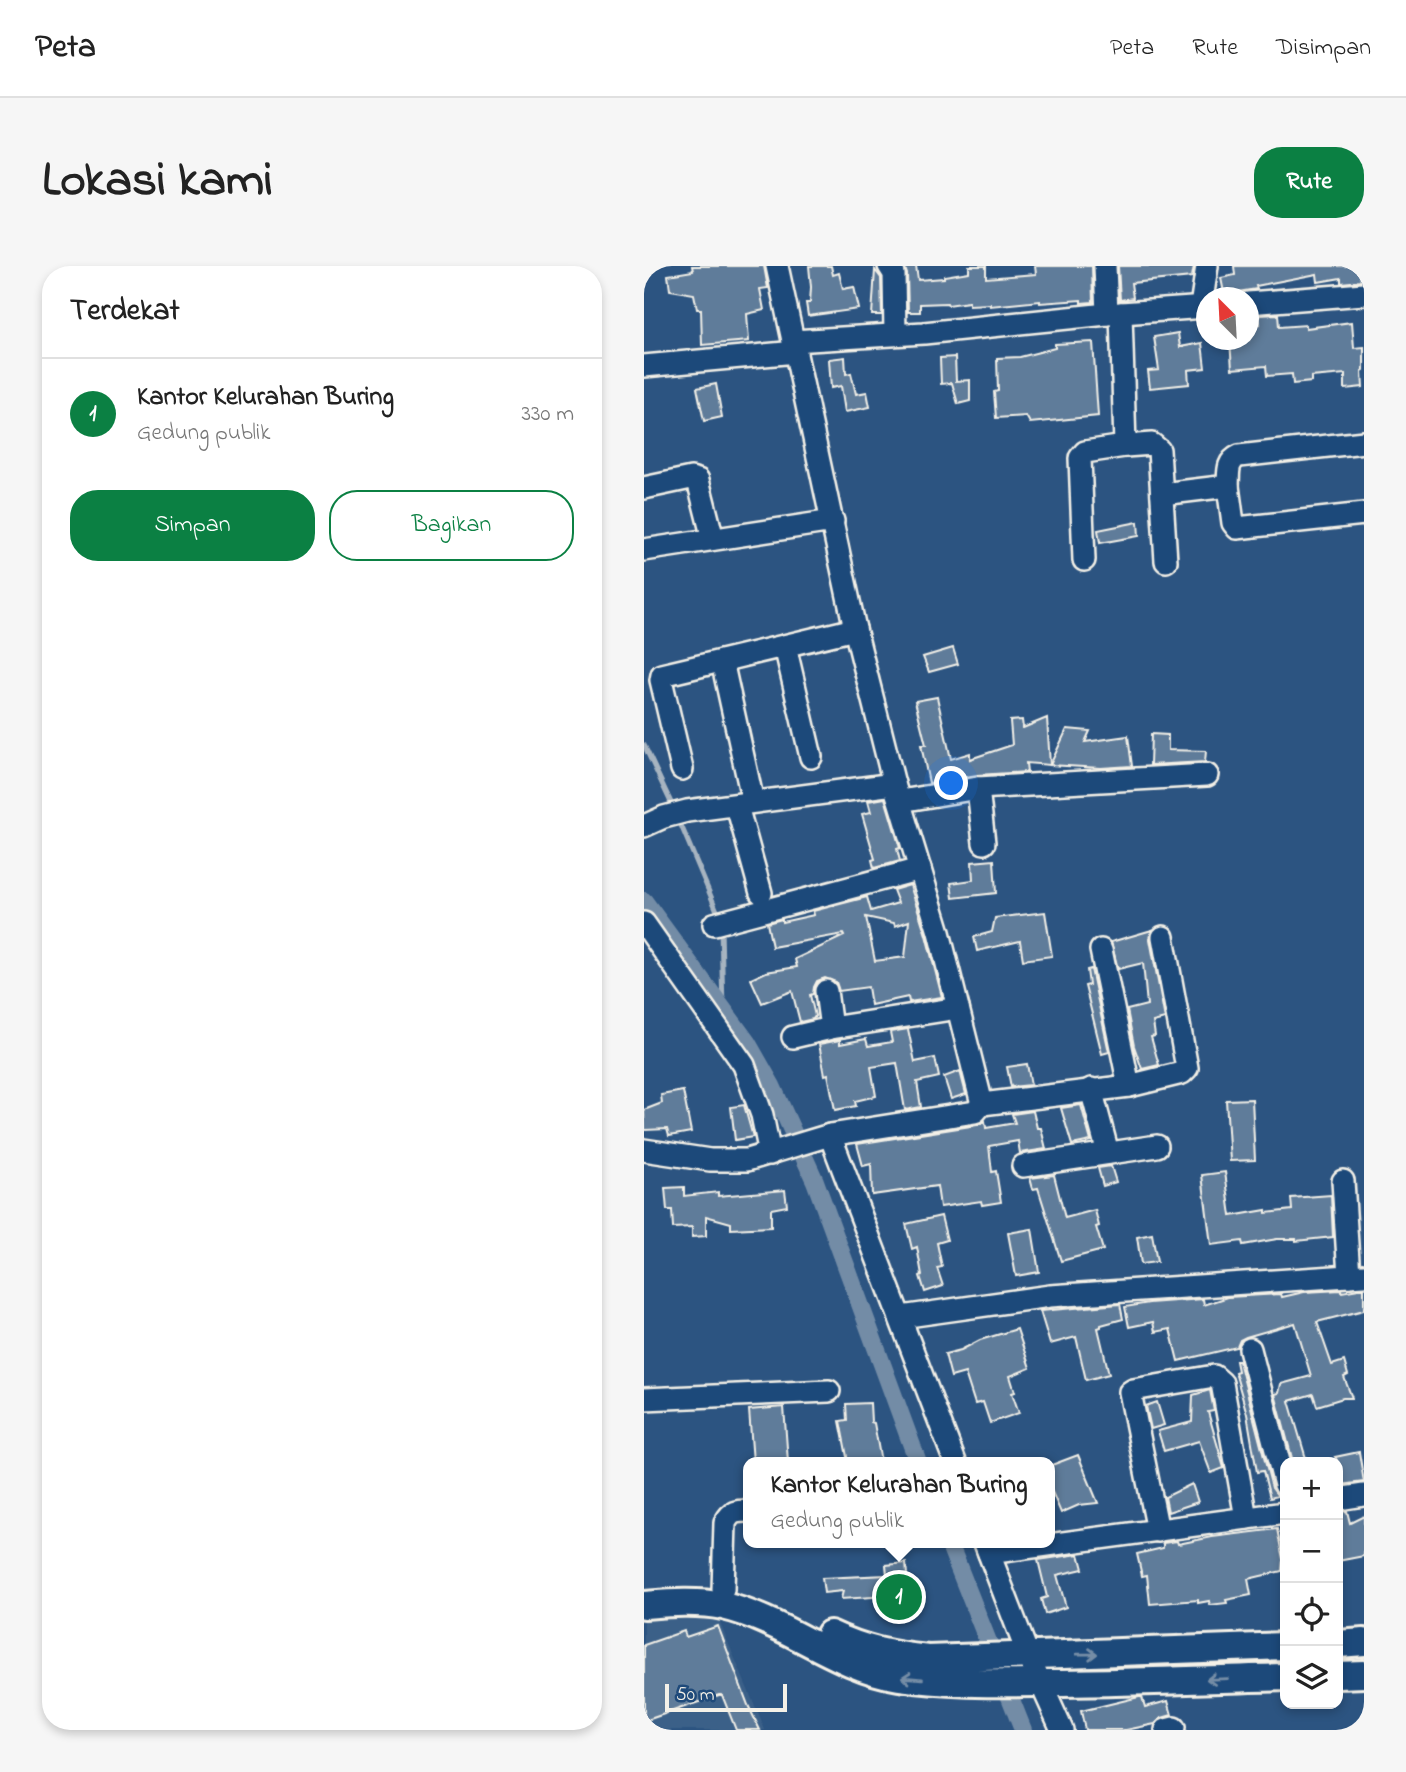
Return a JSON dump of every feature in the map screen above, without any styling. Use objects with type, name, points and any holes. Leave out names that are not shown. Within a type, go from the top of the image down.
[{"type":"main road","points":[[644,1589],[723,1590],[784,1612],[855,1646],[885,1655],[928,1659],[1280,1646]]},
{"type":"main road","points":[[644,1605],[700,1602],[725,1607],[788,1632],[866,1670],[900,1677],[980,1683],[1280,1677]]},
{"type":"main road","points":[[1343,1644],[1364,1642]]},
{"type":"main road","points":[[1343,1675],[1364,1674]]},
{"type":"street","points":[[777,266],[855,629],[982,1104]]},
{"type":"street","points":[[890,266],[894,274],[895,334]]},
{"type":"street","points":[[1105,266],[1114,314],[1125,446]]},
{"type":"street","points":[[1205,287],[1207,266]]},
{"type":"street","points":[[1259,302],[1364,294]]},
{"type":"street","points":[[644,366],[895,334],[1196,308]]},
{"type":"street","points":[[1364,442],[1240,456],[1232,459],[1229,465],[1228,486],[1233,523],[1237,528],[1364,514]]},
{"type":"street","points":[[1084,560],[1080,458],[1085,452],[1152,444],[1157,446],[1166,561]]},
{"type":"street","points":[[644,488],[691,478],[698,480],[713,539]]},
{"type":"street","points":[[1162,494],[1228,486]]},
{"type":"street","points":[[644,550],[833,521]]},
{"type":"street","points":[[682,769],[661,680],[663,675],[855,629]]},
{"type":"street","points":[[785,646],[811,757]]},
{"type":"street","points":[[722,662],[761,893]]},
{"type":"street","points":[[644,826],[664,817],[744,799],[1207,775]]},
{"type":"street","points":[[978,788],[984,842]]},
{"type":"street","points":[[721,922],[920,869]]},
{"type":"street","points":[[644,923],[744,1065],[772,1153]]},
{"type":"street","points":[[644,1150],[710,1160],[747,1160],[824,1136],[975,1112],[982,1104],[1129,1086],[1182,1073],[1187,1068],[1163,937]]},
{"type":"street","points":[[1101,950],[1129,1086]]},
{"type":"street","points":[[826,991],[831,1028]]},
{"type":"street","points":[[793,1037],[831,1028],[958,1009]]},
{"type":"street","points":[[1091,1089],[1108,1153]]},
{"type":"street","points":[[824,1136],[901,1317],[953,1457]]},
{"type":"street","points":[[1023,1166],[1157,1146]]},
{"type":"street","points":[[901,1317],[1050,1296],[1356,1276],[1343,1181]]},
{"type":"street","points":[[1250,1349],[1280,1466]]},
{"type":"street","points":[[1158,1531],[1130,1392],[1214,1376],[1222,1383],[1246,1518]]},
{"type":"street","points":[[644,1399],[829,1391]]},
{"type":"street","points":[[1343,1498],[1364,1495]]},
{"type":"street","points":[[723,1590],[725,1523],[736,1511],[743,1511]]},
{"type":"street","points":[[1055,1541],[1158,1531],[1280,1514]]},
{"type":"street","points":[[987,1548],[1034,1683],[1062,1730]]},
{"type":"shaded area","points":[[700,1616],[719,1621],[765,1730],[644,1730],[644,1618]]},
{"type":"building","points":[[692,266],[764,266],[768,288],[760,289],[764,310],[747,314],[749,341],[702,345],[701,309],[697,309],[694,294],[670,290],[668,275],[693,271]]},
{"type":"building","points":[[809,266],[831,266],[833,275],[839,273],[843,289],[854,287],[859,309],[808,316],[806,303],[810,303],[811,287]]},
{"type":"building","points":[[904,266],[916,266],[918,280],[969,272],[969,266],[986,266],[986,278],[1036,274],[1035,266],[1092,266],[1093,302],[1040,301],[990,306],[969,305],[969,302],[948,305],[920,304],[920,312],[908,312],[907,274]]},
{"type":"building","points":[[1118,266],[1194,266],[1192,277],[1131,283],[1133,298],[1120,300]]},
{"type":"building","points":[[1234,266],[1364,266],[1364,274],[1360,275],[1361,281],[1341,283],[1341,278],[1318,282],[1317,274],[1256,287],[1223,287],[1221,278],[1235,275]]},
{"type":"building","points":[[875,270],[881,278],[882,315],[872,315]]},
{"type":"building","points":[[1278,314],[1279,327],[1306,325],[1306,328],[1352,322],[1354,348],[1364,347],[1363,387],[1345,389],[1345,374],[1311,377],[1311,382],[1293,384],[1292,374],[1267,376],[1266,366],[1232,369],[1231,350],[1259,350],[1259,315]]},
{"type":"building","points":[[1178,333],[1180,347],[1196,344],[1196,350],[1203,350],[1205,368],[1188,370],[1189,384],[1150,388],[1148,371],[1159,370],[1154,337]]},
{"type":"building","points":[[1093,342],[1098,416],[1030,423],[1026,416],[996,418],[994,392],[998,391],[997,358],[1020,357],[1055,348],[1055,344]]},
{"type":"building","points":[[845,357],[846,374],[851,373],[856,394],[867,392],[870,407],[845,412],[841,386],[831,388],[829,359]]},
{"type":"building","points":[[955,357],[956,381],[970,380],[970,401],[958,404],[952,383],[941,384],[940,358]]},
{"type":"building","points":[[716,384],[722,417],[704,421],[697,388]]},
{"type":"building","points":[[1138,522],[1139,536],[1100,543],[1098,530]]},
{"type":"building","points":[[953,648],[958,664],[929,672],[923,657]]},
{"type":"building","points":[[937,697],[951,759],[970,753],[970,759],[1012,745],[1010,721],[1022,720],[1023,728],[1047,718],[1050,765],[1026,763],[1027,772],[977,775],[929,783],[921,745],[926,745],[915,701]]},
{"type":"building","points":[[1067,729],[1090,731],[1085,742],[1128,736],[1132,766],[1101,768],[1050,765]]},
{"type":"building","points":[[1151,734],[1168,735],[1168,750],[1206,751],[1205,762],[1150,765]]},
{"type":"building","points":[[885,798],[900,848],[897,849],[900,861],[874,868],[872,860],[875,859],[862,814],[871,812],[868,801]]},
{"type":"building","points":[[994,860],[996,893],[953,898],[951,883],[973,880],[972,862]]},
{"type":"building","points":[[910,885],[942,997],[909,1002],[908,997],[871,1005],[868,987],[839,991],[836,982],[825,978],[817,981],[813,994],[810,995],[815,1016],[813,1019],[800,1022],[792,991],[762,1003],[751,979],[766,972],[797,967],[795,959],[844,936],[843,934],[772,947],[767,923],[814,915],[813,911],[867,897],[871,911],[898,903],[893,890]],"holes":[[[866,917],[894,923],[895,926],[909,921],[905,957],[875,961]]]},
{"type":"building","points":[[1045,912],[1052,956],[1023,960],[1020,941],[977,951],[974,937],[992,932],[995,918]]},
{"type":"building","points":[[1152,930],[1150,939],[1165,1019],[1153,1022],[1155,1036],[1151,1037],[1159,1065],[1142,1069],[1127,1010],[1147,1005],[1143,963],[1118,969],[1111,942]]},
{"type":"building","points":[[1091,969],[1109,1052],[1102,1054],[1085,986],[1089,985],[1087,970]]},
{"type":"building","points":[[908,1029],[915,1062],[935,1058],[939,1077],[917,1082],[921,1107],[905,1110],[897,1063],[871,1067],[876,1096],[855,1101],[856,1106],[835,1110],[819,1044],[840,1040],[840,1044],[866,1039],[868,1046],[892,1042],[890,1032]]},
{"type":"building","points":[[1027,1064],[1031,1085],[1011,1087],[1007,1067]]},
{"type":"building","points":[[960,1071],[966,1094],[951,1099],[944,1077]]},
{"type":"building","points":[[683,1091],[691,1132],[669,1136],[667,1129],[645,1130],[644,1110],[662,1103],[661,1095]]},
{"type":"building","points":[[1252,1099],[1255,1160],[1230,1161],[1226,1100]]},
{"type":"building","points":[[744,1105],[753,1137],[735,1140],[731,1107]]},
{"type":"building","points":[[1081,1105],[1091,1141],[1072,1145],[1061,1108]]},
{"type":"building","points":[[1033,1111],[1046,1149],[1020,1153],[1018,1141],[989,1146],[992,1172],[996,1171],[1001,1202],[982,1205],[981,1201],[940,1207],[937,1186],[872,1195],[871,1164],[863,1166],[857,1144],[977,1125],[985,1121],[986,1128],[1015,1123],[1012,1114]]},
{"type":"building","points":[[1111,1166],[1116,1182],[1103,1186],[1098,1168]]},
{"type":"building","points":[[1225,1172],[1231,1216],[1266,1210],[1266,1213],[1292,1210],[1291,1198],[1331,1195],[1333,1237],[1211,1245],[1202,1175]]},
{"type":"building","points":[[1054,1175],[1065,1218],[1095,1210],[1099,1226],[1096,1227],[1103,1250],[1061,1261],[1038,1188],[1033,1189],[1030,1178]]},
{"type":"building","points":[[684,1187],[684,1196],[785,1190],[787,1206],[771,1209],[771,1227],[731,1229],[731,1223],[706,1216],[706,1236],[692,1237],[692,1227],[673,1228],[672,1210],[667,1210],[665,1188]]},
{"type":"building","points":[[941,1216],[947,1240],[937,1243],[942,1267],[937,1268],[943,1286],[925,1292],[920,1276],[917,1247],[912,1249],[906,1224]]},
{"type":"building","points":[[1032,1229],[1039,1272],[1016,1276],[1008,1233]]},
{"type":"building","points":[[1152,1234],[1157,1262],[1141,1264],[1137,1237]]},
{"type":"building","points":[[1364,1288],[1364,1310],[1317,1322],[1332,1365],[1344,1361],[1348,1375],[1344,1377],[1352,1398],[1317,1406],[1313,1394],[1289,1401],[1306,1457],[1292,1457],[1275,1394],[1279,1393],[1281,1384],[1311,1376],[1295,1323],[1246,1337],[1240,1340],[1237,1347],[1178,1361],[1170,1329],[1155,1332],[1153,1322],[1129,1327],[1125,1307],[1203,1299],[1204,1305],[1228,1297],[1281,1294],[1282,1297],[1304,1292],[1342,1292]]},
{"type":"building","points":[[1120,1304],[1123,1319],[1098,1328],[1109,1374],[1086,1380],[1076,1337],[1050,1344],[1040,1311]]},
{"type":"building","points":[[1017,1329],[1030,1368],[1010,1376],[1019,1413],[990,1423],[983,1402],[975,1404],[965,1373],[951,1377],[945,1354]]},
{"type":"building","points":[[1236,1361],[1239,1361],[1272,1488],[1278,1496],[1270,1498],[1263,1471],[1257,1472],[1247,1414],[1235,1372],[1238,1371]]},
{"type":"building","points":[[1210,1390],[1214,1411],[1208,1412],[1224,1468],[1211,1473],[1199,1441],[1164,1451],[1158,1431],[1192,1422],[1193,1395]]},
{"type":"building","points":[[1157,1402],[1164,1425],[1151,1429],[1146,1406]]},
{"type":"building","points":[[870,1403],[871,1422],[874,1423],[880,1457],[847,1457],[840,1421],[847,1420],[846,1404]]},
{"type":"building","points":[[784,1407],[788,1457],[753,1457],[749,1410]]},
{"type":"building","points":[[1359,1452],[1364,1482],[1343,1485],[1343,1457],[1335,1457]]},
{"type":"building","points":[[1078,1455],[1098,1503],[1079,1505],[1061,1513],[1055,1499],[1055,1464]]},
{"type":"building","points":[[1192,1484],[1198,1502],[1168,1512],[1165,1497]]},
{"type":"building","points":[[1343,1511],[1347,1511],[1350,1523],[1364,1516],[1364,1556],[1343,1560]]},
{"type":"building","points":[[1277,1529],[1280,1571],[1248,1579],[1251,1595],[1226,1600],[1227,1603],[1210,1605],[1209,1601],[1198,1603],[1198,1600],[1150,1604],[1147,1575],[1142,1576],[1137,1554],[1163,1548],[1163,1543],[1177,1541],[1178,1544]]},
{"type":"building","points":[[1079,1554],[1083,1569],[1057,1575],[1066,1607],[1045,1614],[1041,1599],[1047,1597],[1038,1560]]},
{"type":"building","points":[[906,1563],[910,1611],[890,1612],[889,1596],[841,1599],[843,1591],[824,1593],[822,1578],[887,1575],[886,1565]]},
{"type":"building","points":[[718,1626],[760,1730],[736,1730],[722,1695],[644,1721],[644,1645],[684,1631],[686,1637]]},
{"type":"building","points":[[1142,1697],[1145,1707],[1168,1701],[1172,1715],[1155,1724],[1126,1730],[1085,1730],[1081,1711]]},
{"type":"waterway","points":[[644,745],[674,809]]},
{"type":"waterway","points":[[678,818],[720,918]]},
{"type":"waterway","points":[[644,901],[747,1042],[772,1086],[815,1181],[916,1457]]},
{"type":"waterway","points":[[721,928],[723,1009]]},
{"type":"waterway","points":[[951,1548],[1023,1730]]},
{"type":"place","name":"Kantor Kelurahan Buring","points":[[899,1597]]}]
